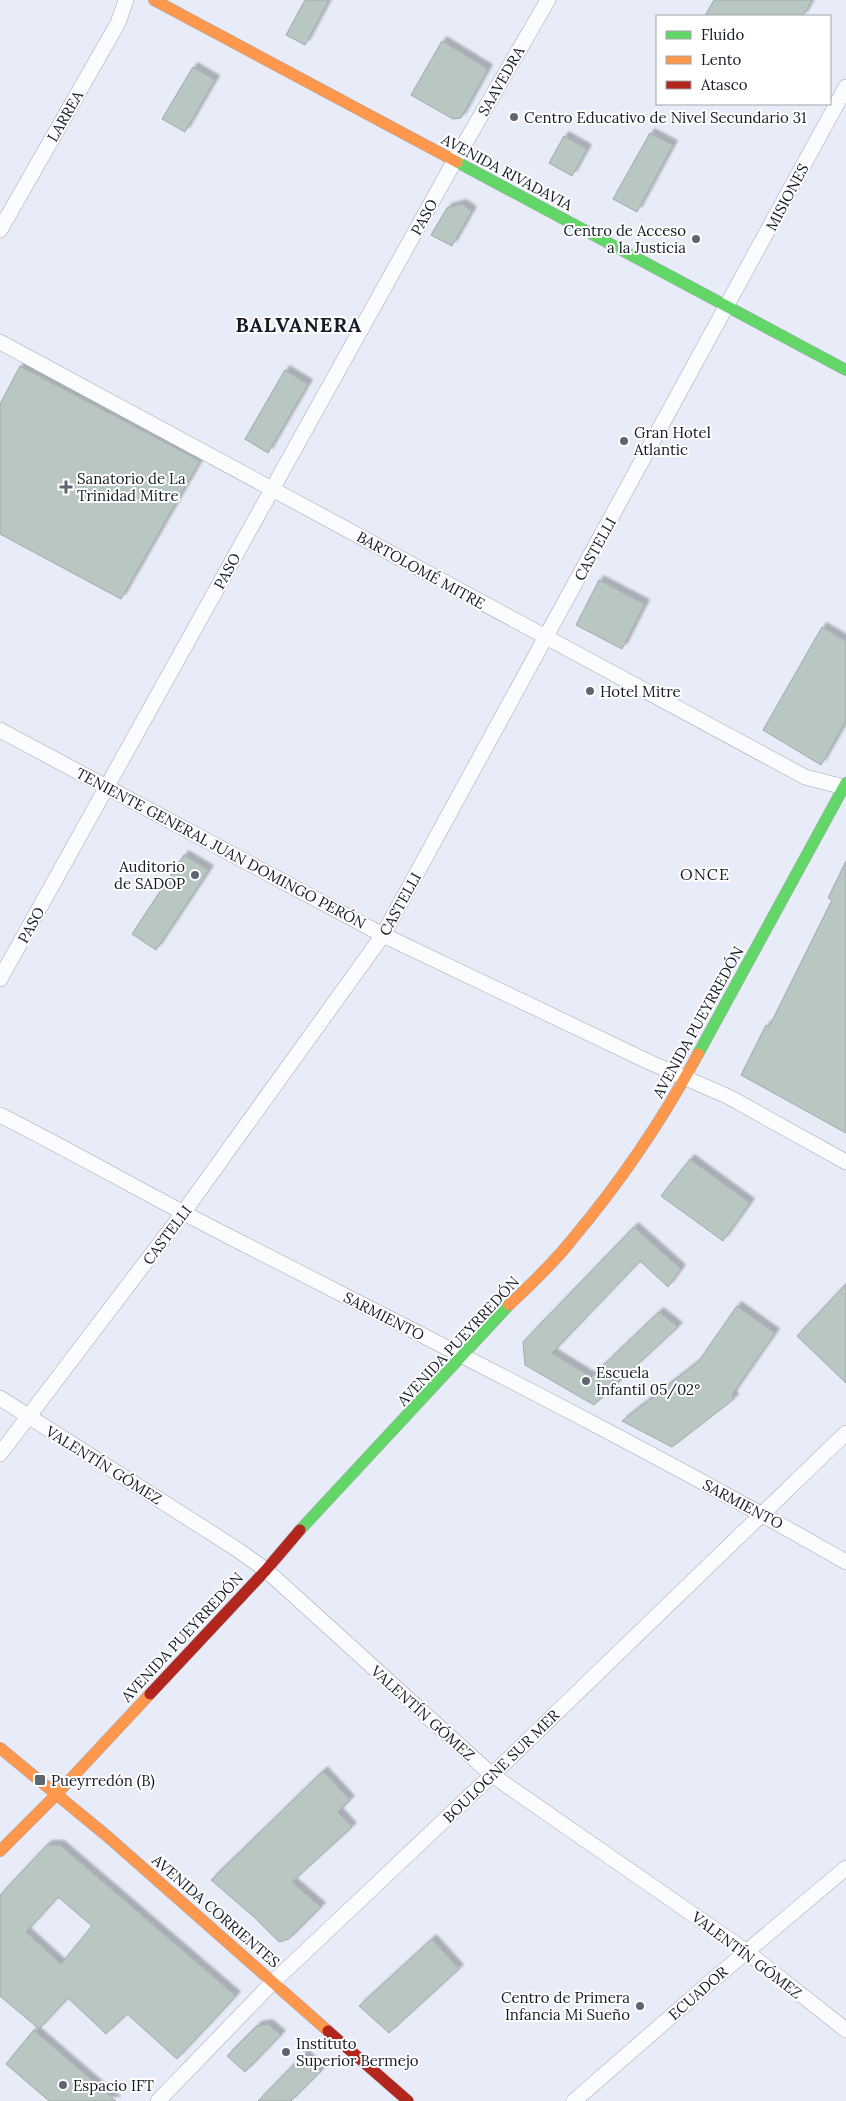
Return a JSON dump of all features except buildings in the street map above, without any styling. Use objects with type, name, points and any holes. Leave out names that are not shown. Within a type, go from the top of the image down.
[{"type":"main road","name":"AVENIDA RIVADAVIA","points":[[154,0],[846,370]]},
{"type":"main road","name":"AVENIDA PUEYRREDÓN","points":[[0,1851],[266,1570],[461,1356],[527,1290],[578,1234],[635,1158],[665,1113],[845,786]]},
{"type":"main road","name":"AVENIDA CORRIENTES","points":[[0,1748],[274,1982],[408,2101]]},
{"type":"street","name":"LARREA","points":[[0,230],[118,23],[126,0]]},
{"type":"street","name":"SAAVEDRA","points":[[454,162],[548,0]]},
{"type":"street","name":"MISIONES","points":[[727,307],[846,87]]},
{"type":"street","name":"PASO","points":[[0,979],[454,162]]},
{"type":"street","name":"CASTELLI","points":[[0,1454],[184,1213],[383,934],[727,307]]},
{"type":"street","name":"BARTOLOMÉ MITRE","points":[[0,342],[804,778],[845,786]]},
{"type":"street","name":"TENIENTE GENERAL JUAN DOMINGO PERÓN","points":[[0,730],[107,789],[383,934],[685,1078],[729,1097],[846,1162]]},
{"type":"street","name":"SARMIENTO","points":[[0,1115],[762,1514],[846,1562]]},
{"type":"street","name":"VALENTÍN GÓMEZ","points":[[0,1398],[238,1550],[266,1570],[492,1775],[747,1952],[846,2030]]},
{"type":"street","name":"BOULOGNE SUR MER","points":[[158,2101],[274,1982],[492,1775],[846,1433]]},
{"type":"street","name":"ECUADOR","points":[[574,2101],[846,1868]]},
{"type":"traffic: fast","points":[[457,162],[846,370]]},
{"type":"traffic: fast","points":[[698,1054],[846,783]]},
{"type":"traffic: fast","points":[[300,1530],[509,1305]]},
{"type":"traffic: slow","points":[[154,0],[457,162]]},
{"type":"traffic: slow","points":[[509,1305],[556,1259],[606,1198],[655,1128],[698,1054]]},
{"type":"traffic: slow","points":[[0,1851],[52,1799],[150,1694]]},
{"type":"traffic: slow","points":[[0,1748],[107,1836],[328,2031]]},
{"type":"traffic: jam","points":[[150,1694],[266,1570],[300,1530]]},
{"type":"traffic: jam","points":[[328,2031],[408,2101]]},
{"type":"place","name":"Centro Educativo de Nivel Secundario 31","points":[[514,117]]},
{"type":"place","name":"Centro de Acceso a la Justicia","points":[[696,239]]},
{"type":"place","name":"Gran Hotel Atlantic","points":[[624,441]]},
{"type":"place","name":"Sanatorio de La Trinidad Mitre","points":[[66,487]]},
{"type":"place","name":"Hotel Mitre","points":[[590,691]]},
{"type":"place","name":"Auditorio de SADOP","points":[[195,875]]},
{"type":"place","name":"Escuela Infantil 05/02°","points":[[586,1381]]},
{"type":"place","name":"Pueyrredón (B)","points":[[40,1780]]},
{"type":"place","name":"Centro de Primera Infancia Mi Sueño","points":[[640,2006]]},
{"type":"place","name":"Instituto Superior Bermejo","points":[[286,2052]]},
{"type":"place","name":"Espacio IFT","points":[[63,2085]]},
{"type":"district","name":"BALVANERA","points":[[299,324]]},
{"type":"district","name":"ONCE","points":[[705,874]]}]
